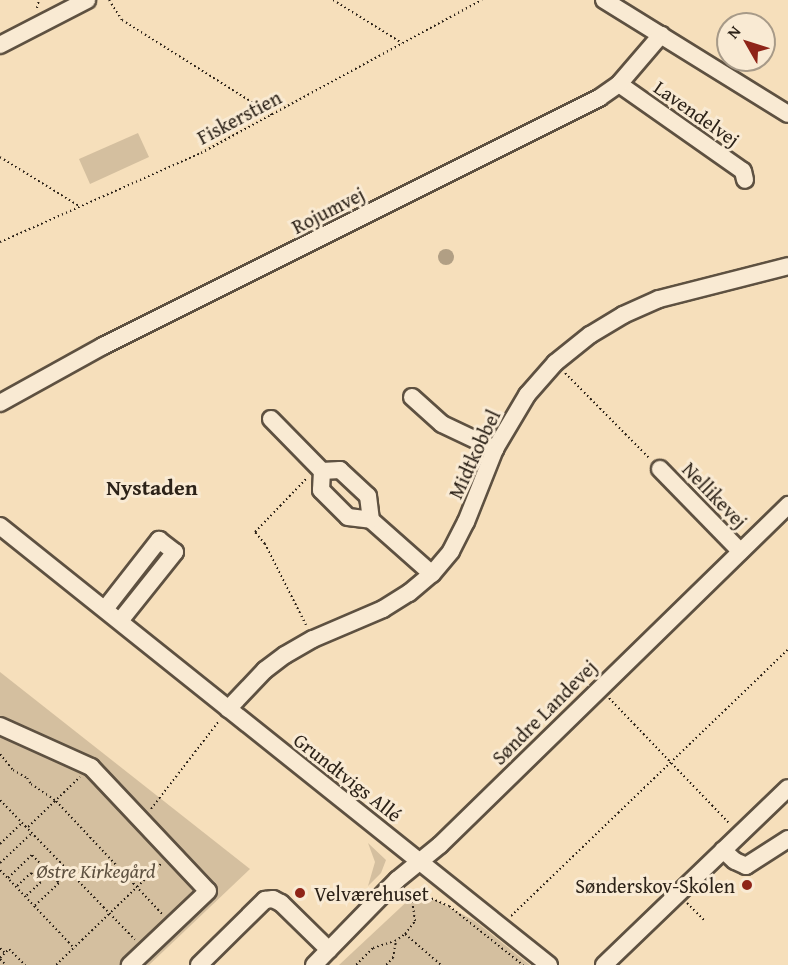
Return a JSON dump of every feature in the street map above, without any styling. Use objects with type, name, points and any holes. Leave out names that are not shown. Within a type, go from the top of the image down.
[{"type":"street","points":[[0,45],[87,0]]},
{"type":"street","points":[[604,0],[788,114]]},
{"type":"street","name":"Rojumvej","points":[[0,403],[103,346],[599,98],[619,84],[661,35]]},
{"type":"street","name":"Lavendelvej","points":[[619,84],[743,171],[745,180]]},
{"type":"street","name":"Midtkobbel","points":[[228,709],[265,670],[313,639],[383,609],[409,593],[432,574],[451,551],[466,522],[495,449],[527,395],[555,363],[590,335],[623,315],[659,299],[788,266]]},
{"type":"street","points":[[412,397],[442,424],[495,449]]},
{"type":"street","points":[[271,419],[320,469],[321,490],[334,504],[348,517],[371,520],[432,574]]},
{"type":"street","points":[[320,469],[340,470],[368,496],[371,520]]},
{"type":"street","name":"Nellikevej","points":[[660,469],[740,551]]},
{"type":"street","name":"Søndre Landevej","points":[[314,965],[397,880],[420,862],[788,505]]},
{"type":"street","name":"Grundtvigs Allé","points":[[0,526],[549,965]]},
{"type":"street","points":[[105,609],[159,540],[175,552],[120,621]]},
{"type":"street","points":[[0,726],[91,767],[208,891],[130,965]]},
{"type":"street","points":[[604,965],[788,788]]},
{"type":"street","points":[[723,850],[735,861],[746,866],[788,839]]},
{"type":"street","points":[[199,965],[265,900],[273,899],[281,903],[329,950]]},
{"type":"path","points":[[109,0],[122,20],[272,115]]},
{"type":"path","points":[[333,0],[403,44]]},
{"type":"path","name":"Fiskerstien","points":[[0,242],[201,153],[482,0]]},
{"type":"path","points":[[0,157],[80,207]]},
{"type":"path","points":[[555,363],[660,469]]},
{"type":"path","points":[[313,639],[265,544],[255,532],[320,469]]},
{"type":"path","points":[[501,926],[788,650]]},
{"type":"path","points":[[599,687],[740,834]]},
{"type":"path","points":[[143,823],[155,802],[228,709]]},
{"type":"path","points":[[0,754],[13,770],[22,774],[31,784],[56,801],[172,925]]},
{"type":"path","points":[[27,828],[91,767]]},
{"type":"path","points":[[0,800],[145,951]]},
{"type":"path","points":[[0,844],[22,823]]},
{"type":"path","points":[[0,863],[32,833]]},
{"type":"path","points":[[56,965],[172,853]]},
{"type":"path","points":[[8,878],[32,855],[59,883],[34,906]]},
{"type":"path","points":[[0,870],[74,948]]},
{"type":"path","points":[[16,887],[31,873],[40,882],[25,897]]},
{"type":"path","points":[[356,965],[373,948],[395,941],[405,934],[415,921],[411,894],[415,891],[449,906],[523,965]]},
{"type":"path","points":[[678,894],[704,920]]},
{"type":"path","points":[[405,934],[441,965]]},
{"type":"path","points":[[386,965],[393,958],[397,948],[395,941]]},
{"type":"path","points":[[0,948],[5,953]]},
{"type":"path","points":[[6,965],[0,958],[9,949],[25,965]]},
{"type":"green space","points":[[138,133],[149,157],[90,184],[79,159]]},
{"type":"green space","name":"Østre Kirkegård","points":[[0,672],[250,869],[149,965],[0,965]]},
{"type":"green space","points":[[368,843],[386,860],[381,873],[368,886],[375,862]]},
{"type":"green space","points":[[415,894],[437,901],[475,921],[530,965],[339,965]]},
{"type":"shaded area","points":[[446,249],[452,251],[454,257],[452,263],[446,265],[440,263],[438,257],[440,251]]},
{"type":"place","name":"Sønderskov-Skolen","points":[[747,885]]},
{"type":"place","name":"Velværehuset","points":[[300,893]]},
{"type":"district","name":"Nystaden","points":[[152,488]]}]
